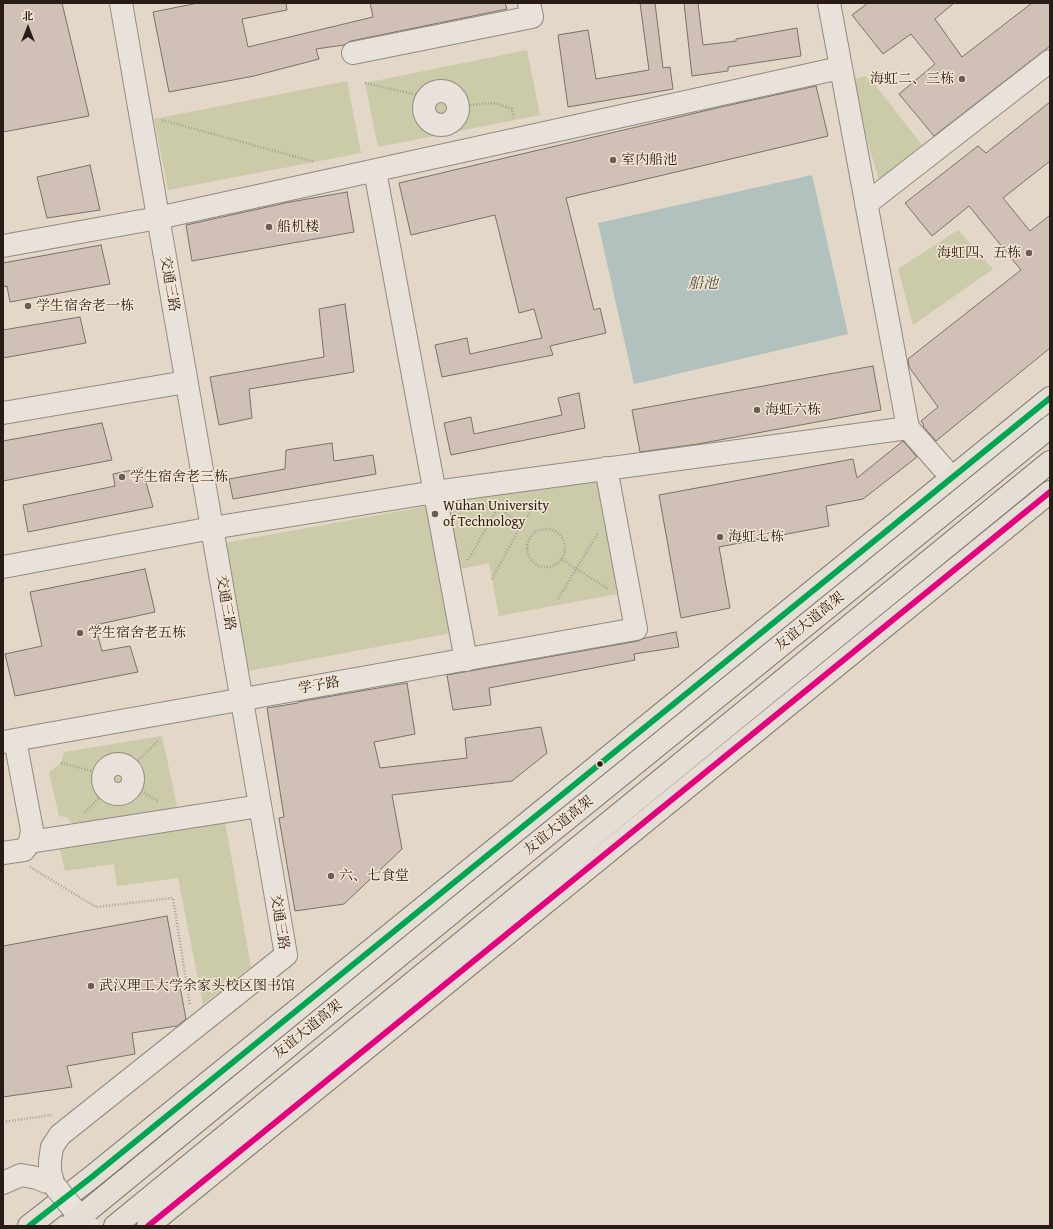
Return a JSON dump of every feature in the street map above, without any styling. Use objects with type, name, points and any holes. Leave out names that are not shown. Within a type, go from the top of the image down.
[{"type":"main road","points":[[29,1226],[99,1171],[1050,398]]},
{"type":"main road","name":"友谊大道高架","points":[[69,1226],[478,890],[1050,427]]},
{"type":"main road","name":"友谊大道高架","points":[[115,1226],[781,680],[1050,462]]},
{"type":"main road","points":[[148,1226],[1050,492]]},
{"type":"street","name":"交通三路","points":[[54,1185],[50,1172],[52,1147],[60,1135],[286,955],[121,3]]},
{"type":"street","points":[[353,53],[532,17],[529,3]]},
{"type":"street","points":[[829,3],[908,428],[952,478]]},
{"type":"street","points":[[866,204],[1050,61]]},
{"type":"street","points":[[3,246],[158,218],[840,68]]},
{"type":"street","points":[[436,91],[447,91],[454,96],[459,106],[457,115],[450,123],[444,125],[430,121],[424,112],[424,104],[427,97],[436,91]]},
{"type":"street","points":[[375,171],[466,660]]},
{"type":"street","points":[[3,413],[186,382]]},
{"type":"street","points":[[3,568],[212,528],[435,492],[908,428]]},
{"type":"street","points":[[606,468],[631,605]]},
{"type":"street","name":"学子路","points":[[9,741],[636,630],[631,605]]},
{"type":"street","points":[[5,853],[24,850],[30,842],[32,830],[9,741]]},
{"type":"street","points":[[103,774],[108,767],[116,764],[125,766],[130,777]]},
{"type":"street","points":[[30,842],[260,806]]},
{"type":"street","points":[[3,1183],[21,1175],[37,1178],[54,1185],[87,1226]]},
{"type":"path","points":[[365,83],[459,106],[495,103],[512,109],[518,139]]},
{"type":"path","points":[[140,114],[321,164]]},
{"type":"path","points":[[492,579],[521,525],[556,475]]},
{"type":"path","points":[[452,585],[499,507],[510,481]]},
{"type":"path","points":[[494,504],[521,525]]},
{"type":"path","points":[[543,529],[555,531],[560,535],[565,547],[561,559],[552,566],[547,567],[536,564],[528,556],[526,551],[528,540],[532,535],[543,529]]},
{"type":"path","points":[[558,599],[599,532]]},
{"type":"path","points":[[561,559],[577,568],[631,605]]},
{"type":"path","points":[[159,740],[130,777],[164,804]]},
{"type":"path","points":[[61,762],[103,774]]},
{"type":"path","points":[[5,853],[96,907],[173,898],[192,1016],[191,1031]]},
{"type":"green space","points":[[527,50],[540,115],[378,147],[365,83]]},
{"type":"green space","points":[[865,76],[875,85],[922,145],[879,180],[853,93],[855,79]]},
{"type":"green space","points":[[347,81],[361,153],[168,190],[154,119]]},
{"type":"green space","points":[[958,230],[993,269],[913,325],[898,269]]},
{"type":"green space","points":[[597,475],[617,594],[499,616],[489,563],[457,570],[443,503]]},
{"type":"green space","points":[[428,506],[451,633],[248,671],[224,543]]},
{"type":"green space","points":[[162,736],[178,811],[77,829],[66,817],[59,816],[49,772],[61,763],[64,752]]},
{"type":"green space","points":[[224,816],[251,967],[203,1004],[178,878],[117,886],[114,864],[65,871],[59,845]]},
{"type":"water","name":"船池","points":[[812,175],[848,334],[634,384],[598,223]]},
{"type":"building","points":[[3,3],[62,3],[89,116],[3,132]]},
{"type":"building","points":[[198,3],[286,3],[287,10],[242,19],[248,47],[373,17],[370,3],[505,3],[507,9],[351,41],[344,45],[316,49],[319,59],[254,76],[169,92],[153,12]]},
{"type":"building","points":[[640,3],[655,3],[663,68],[670,67],[673,89],[568,107],[558,35],[588,30],[596,79],[649,70]]},
{"type":"building","points":[[684,3],[698,3],[703,45],[736,41],[736,39],[797,28],[801,56],[728,67],[728,71],[692,76]]},
{"type":"building","name":"海虹二、三栋","points":[[868,3],[954,3],[935,19],[962,57],[1032,3],[1050,3],[1050,46],[934,136],[899,94],[935,64],[911,34],[883,54],[852,15]]},
{"type":"building","name":"室内船池","points":[[816,86],[828,136],[566,198],[594,310],[600,308],[606,333],[550,346],[553,355],[442,377],[435,345],[467,338],[470,354],[542,338],[534,309],[519,313],[495,215],[411,235],[399,183]]},
{"type":"building","name":"海虹四、五栋","points":[[1050,102],[1050,161],[1003,198],[1030,231],[1050,215],[1050,348],[936,441],[923,426],[924,425],[921,421],[938,407],[909,367],[908,359],[1021,270],[969,206],[932,236],[905,203],[978,146],[986,153]]},
{"type":"building","points":[[90,165],[100,210],[47,218],[37,177]]},
{"type":"building","name":"船机楼","points":[[347,192],[354,232],[192,261],[186,225],[290,202]]},
{"type":"building","points":[[101,245],[110,284],[10,302],[7,286],[3,287],[3,263]]},
{"type":"building","points":[[345,304],[354,372],[249,389],[252,418],[219,425],[210,377],[324,357],[319,309]]},
{"type":"building","points":[[80,317],[86,343],[3,358],[3,330]]},
{"type":"building","name":"海虹六栋","points":[[873,366],[881,410],[698,444],[640,452],[632,410]]},
{"type":"building","points":[[579,393],[585,428],[451,455],[444,423],[471,417],[474,434],[562,415],[558,398]]},
{"type":"building","points":[[102,423],[112,460],[3,481],[3,441]]},
{"type":"building","name":"海虹七栋","points":[[903,441],[917,457],[863,499],[826,506],[829,526],[719,547],[730,608],[681,618],[659,495],[853,459],[857,478]]},
{"type":"building","points":[[332,443],[334,461],[373,455],[376,474],[233,499],[229,479],[285,469],[286,450]]},
{"type":"building","points":[[142,468],[153,507],[28,532],[23,505],[115,486],[113,474]]},
{"type":"building","name":"学生宿舍老五栋","points":[[145,569],[155,612],[95,625],[102,651],[130,646],[138,672],[15,696],[5,654],[42,646],[30,592]]},
{"type":"building","points":[[676,632],[679,647],[634,654],[635,660],[489,688],[491,705],[453,710],[447,675],[638,641],[645,638]]},
{"type":"building","points":[[407,683],[415,734],[374,742],[380,768],[467,758],[465,738],[541,727],[547,753],[512,781],[392,795],[402,849],[344,904],[295,911],[279,818],[284,817],[267,708]]},
{"type":"building","name":"武汉理工大学余家头校区图书馆","points":[[167,916],[186,1019],[177,1026],[132,1033],[135,1054],[67,1066],[72,1087],[3,1097],[3,946]]},
{"type":"transit line","points":[[29,1226],[93,1176],[1050,398]]},
{"type":"transit line","points":[[148,1226],[1050,492]]},
{"type":"place","name":"海虹二、三栋","points":[[962,79]]},
{"type":"place","name":"室内船池","points":[[613,160]]},
{"type":"place","name":"船机楼","points":[[269,227]]},
{"type":"place","name":"海虹四、五栋","points":[[1029,253]]},
{"type":"place","name":"学生宿舍老一栋","points":[[28,306]]},
{"type":"place","name":"海虹六栋","points":[[757,410]]},
{"type":"place","name":"学生宿舍老三栋","points":[[122,477]]},
{"type":"place","name":"Wuhan University of Technology","points":[[435,514]]},
{"type":"place","name":"海虹七栋","points":[[720,537]]},
{"type":"place","name":"学生宿舍老五栋","points":[[80,633]]},
{"type":"place","name":"六、七食堂","points":[[331,876]]},
{"type":"place","name":"武汉理工大学余家头校区图书馆","points":[[91,986]]}]
